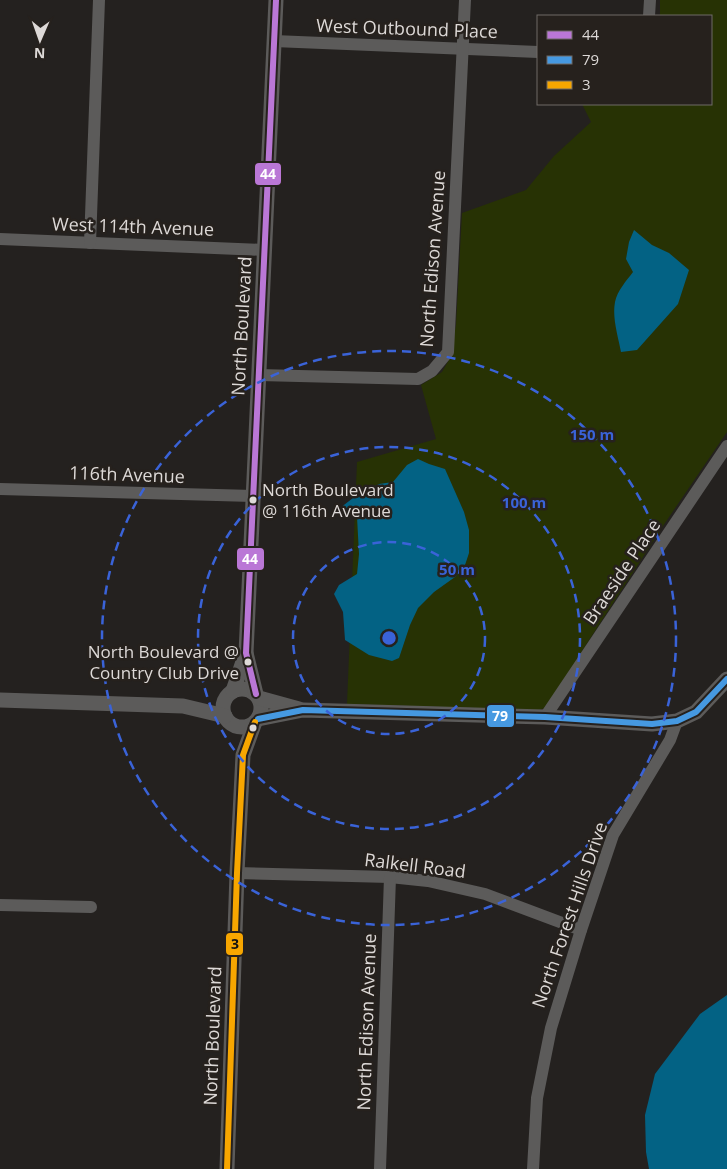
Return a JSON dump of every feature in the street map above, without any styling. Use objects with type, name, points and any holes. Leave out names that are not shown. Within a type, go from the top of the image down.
[{"type":"street","points":[[90,243],[99,0]]},
{"type":"street","name":"North Boulevard","points":[[258,696],[246,653],[276,0]]},
{"type":"street","name":"North Edison Avenue","points":[[259,375],[418,379],[432,372],[448,352],[465,0]]},
{"type":"street","points":[[649,15],[650,0]]},
{"type":"street","name":"West Outbound Place","points":[[274,41],[537,52]]},
{"type":"street","name":"West 114th Avenue","points":[[0,239],[264,250]]},
{"type":"street","name":"Braeside Place","points":[[545,717],[727,446]]},
{"type":"street","name":"116th Avenue","points":[[0,489],[252,496]]},
{"type":"street","name":"North Boulevard","points":[[229,694],[246,653]]},
{"type":"street","points":[[256,721],[303,710],[545,717],[652,724],[677,721],[696,712],[727,680]]},
{"type":"street","points":[[183,706],[229,694],[239,689],[246,689],[258,696],[303,710]]},
{"type":"street","points":[[227,719],[223,709],[224,702],[229,694]]},
{"type":"street","points":[[0,700],[183,706],[227,719],[236,726],[243,727],[250,726],[256,721],[262,709],[258,696]]},
{"type":"street","name":"North Boulevard","points":[[227,719],[242,755]]},
{"type":"street","name":"North Boulevard","points":[[227,1169],[242,755],[256,721]]},
{"type":"street","name":"North Forest Hills Drive","points":[[534,1169],[537,1098],[551,1028],[581,930],[613,835],[670,740],[677,721]]},
{"type":"street","name":"Ralkell Road","points":[[237,873],[390,877],[428,881],[485,894],[581,930]]},
{"type":"street","name":"North Edison Avenue","points":[[380,1169],[390,877]]},
{"type":"street","points":[[0,905],[91,907]]},
{"type":"green space","points":[[660,0],[727,0],[727,432],[665,523],[545,708],[538,710],[347,704],[357,462],[436,439],[421,385],[442,372],[450,358],[456,325],[462,213],[526,190],[554,156],[591,122],[582,105],[712,105],[712,15],[660,15]]},
{"type":"water","points":[[634,230],[652,245],[669,253],[689,270],[678,304],[637,350],[621,352],[614,308],[618,294],[633,272],[626,259],[629,242]]},
{"type":"water","points":[[418,459],[445,469],[464,512],[469,530],[469,553],[465,565],[455,577],[434,592],[418,608],[399,658],[392,661],[369,655],[345,640],[343,612],[334,594],[339,585],[357,574],[359,554],[357,517],[344,515],[340,508],[353,498],[379,484],[393,482],[407,465]]},
{"type":"water","points":[[727,995],[727,1169],[649,1169],[646,1152],[645,1115],[655,1074],[700,1014]]},
{"type":"transit line","name":"44","points":[[256,694],[246,653],[276,0]]},
{"type":"transit line","name":"79","points":[[258,719],[303,710],[545,717],[652,724],[677,721],[696,712],[727,679]]},
{"type":"transit line","name":"3","points":[[227,1169],[243,755],[255,722]]},
{"type":"place","name":"North Boulevard @ 116th Avenue","points":[[253,500]]},
{"type":"place","name":"North Boulevard @ Country Club Drive","points":[[248,662]]}]
